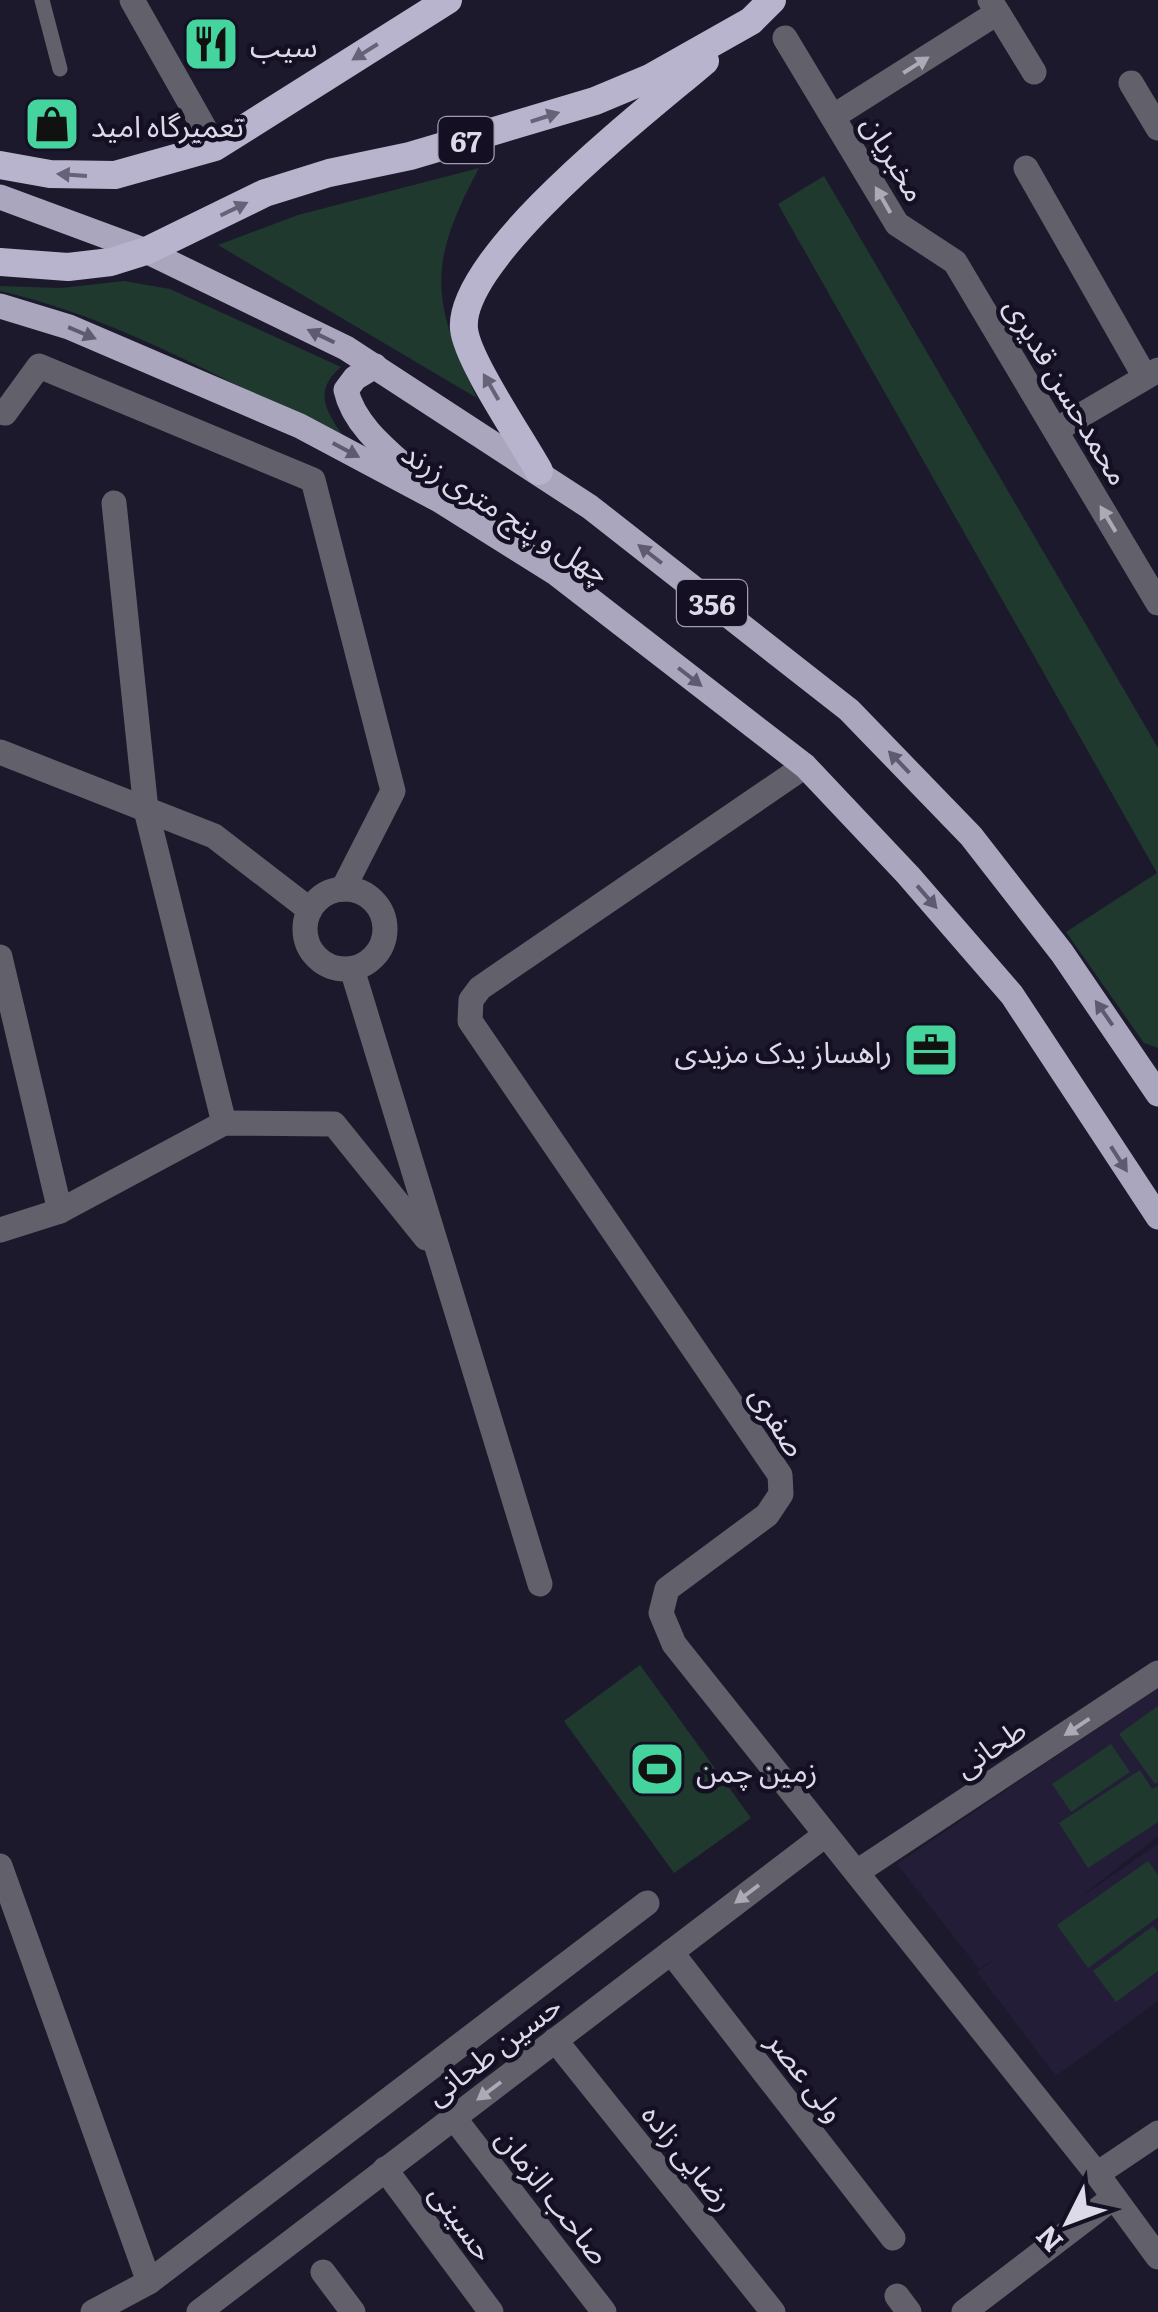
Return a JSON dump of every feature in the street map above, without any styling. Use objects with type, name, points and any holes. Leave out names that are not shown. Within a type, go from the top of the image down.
[{"type":"highway","points":[[0,165],[50,174],[115,175],[215,147],[448,0]]},
{"type":"highway","name":"67","points":[[0,262],[68,267],[111,262],[146,252],[266,193],[329,173],[410,156],[594,101],[650,78],[751,21],[772,0]]},
{"type":"highway","points":[[539,471],[474,356],[464,328],[472,292],[519,228],[598,153],[751,21]]},
{"type":"main road","name":"چهل و پنج متری زرند","points":[[0,197],[146,252],[346,348],[590,508],[849,710],[971,836],[1150,1065],[1158,1094]]},
{"type":"main road","name":"چهل و پنج متری زرند","points":[[0,306],[69,327],[300,426],[439,500],[557,574],[805,766],[1012,994],[1158,1218]]},
{"type":"main road","points":[[374,366],[346,390],[349,406],[439,500]]},
{"type":"street","points":[[132,0],[215,147]]},
{"type":"street","name":"مخبریان","points":[[834,116],[994,6],[1034,72]]},
{"type":"street","name":"مخبریان","points":[[785,38],[897,224],[955,262]]},
{"type":"street","points":[[1131,84],[1158,128]]},
{"type":"street","points":[[1026,168],[1152,374],[1056,430]]},
{"type":"street","name":"محمدحسن قدیری","points":[[955,262],[1158,604]]},
{"type":"street","points":[[0,412],[5,412],[39,366],[314,480],[393,791],[344,889],[318,900],[306,924],[310,949],[328,966],[352,969],[374,958],[381,948],[384,920],[370,898],[344,889]]},
{"type":"street","points":[[114,502],[146,810],[224,1123]]},
{"type":"street","points":[[0,752],[214,836],[310,910]]},
{"type":"street","name":"صفری","points":[[805,766],[480,988],[471,1000],[470,1022],[780,1474],[781,1494],[768,1515],[667,1589],[661,1613],[674,1644],[1097,2174],[1158,2257]]},
{"type":"street","points":[[0,957],[60,1211]]},
{"type":"street","points":[[352,969],[540,1584]]},
{"type":"street","points":[[0,1230],[60,1211],[224,1123],[334,1124],[436,1250]]},
{"type":"street","name":"طحانی","points":[[857,1872],[1158,1673]]},
{"type":"street","name":"حسین طحانی","points":[[203,2311],[825,1835]]},
{"type":"street","points":[[0,1866],[149,2282]]},
{"type":"street","points":[[93,2312],[149,2282],[647,1903]]},
{"type":"street","name":"ولی عصر","points":[[671,1952],[893,2238]]},
{"type":"street","name":"رضایی زاده","points":[[555,2040],[773,2312]]},
{"type":"street","name":"صاحب الزمان","points":[[454,2118],[604,2312]]},
{"type":"street","points":[[1097,2174],[1158,2133]]},
{"type":"street","name":"حسینی","points":[[386,2170],[490,2312]]},
{"type":"street","points":[[964,2312],[1112,2198]]},
{"type":"street","points":[[322,2272],[352,2312]]},
{"type":"lane","points":[[42,0],[60,69]]},
{"type":"shaded area","points":[[1158,1687],[1158,1836],[1078,1899],[1158,1844],[1158,2001],[1056,2076],[977,1972],[1000,1955],[979,1969],[897,1864]]},
{"type":"green space","points":[[479,168],[450,231],[441,283],[451,334],[477,398],[218,245],[298,215]]},
{"type":"green space","points":[[824,176],[1158,748],[1158,1048],[1144,1043],[1066,932],[1157,873],[778,204]]},
{"type":"green space","points":[[124,281],[170,289],[341,367],[326,386],[325,395],[329,413],[347,442],[134,336],[0,291],[0,286],[61,288]]},
{"type":"green space","name":"زمین چمن","points":[[640,1665],[751,1818],[674,1873],[564,1721]]},
{"type":"green space","points":[[1158,1706],[1158,1782],[1155,1784],[1119,1734]]},
{"type":"green space","points":[[1111,1744],[1130,1772],[1071,1812],[1052,1784]]},
{"type":"green space","points":[[1140,1770],[1152,1789],[1158,1786],[1158,1822],[1088,1868],[1059,1823]]},
{"type":"green space","points":[[1148,1861],[1158,1875],[1158,1917],[1088,1968],[1057,1925]]},
{"type":"green space","points":[[1153,1926],[1158,1932],[1158,1971],[1116,2002],[1093,1971]]},
{"type":"place","name":"سیب","points":[[211,44]]},
{"type":"place","name":"تعمیرگاه امید","points":[[52,124]]},
{"type":"place","name":"راهساز یدک مزیدی","points":[[931,1050]]},
{"type":"place","name":"زمین چمن","points":[[657,1769]]}]
